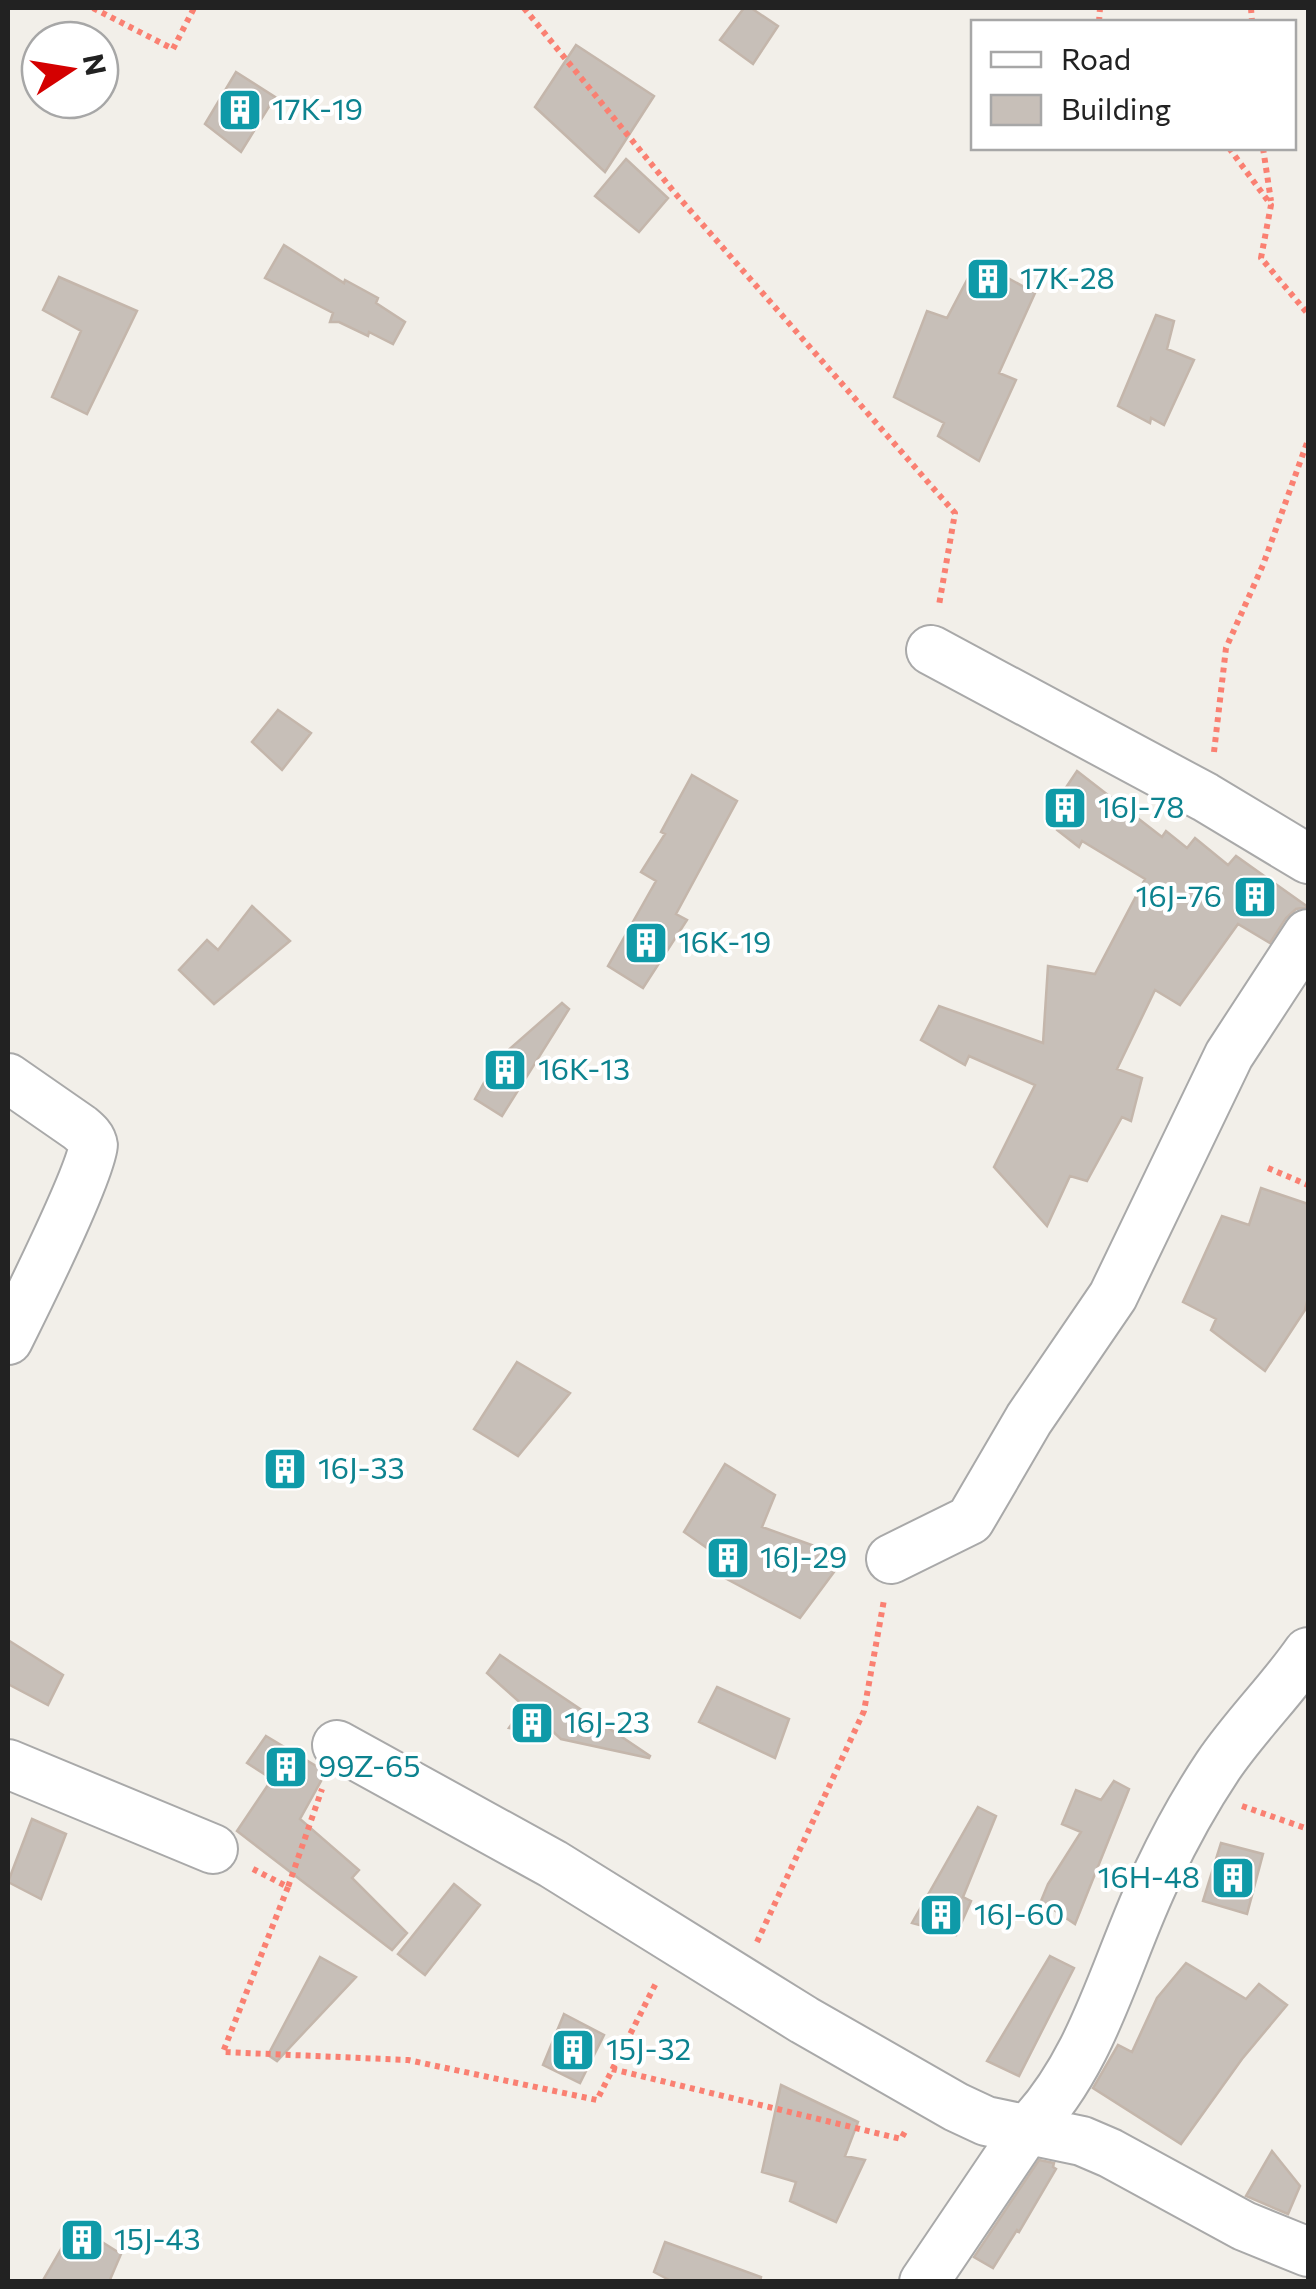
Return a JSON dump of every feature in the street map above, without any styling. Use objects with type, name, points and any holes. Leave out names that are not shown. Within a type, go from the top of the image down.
[{"type":"street","points":[[931,650],[1205,797],[1308,859]]},
{"type":"street","points":[[891,1559],[970,1520],[1029,1419],[1113,1296],[1230,1055],[1308,934]]},
{"type":"street","points":[[8,1078],[90,1136],[94,1148],[8,1340]]},
{"type":"street","points":[[924,2282],[1026,2131],[1066,2082],[1158,1872],[1218,1764],[1308,1652]]},
{"type":"street","points":[[337,1745],[553,1864],[928,2092],[986,2121],[1082,2141],[1244,2226],[1308,2252]]},
{"type":"street","points":[[8,1764],[213,1849]]},
{"type":"path","points":[[92,8],[174,50],[194,8]]},
{"type":"path","points":[[524,8],[676,193],[955,513],[931,650]]},
{"type":"path","points":[[1230,150],[1271,205]]},
{"type":"path","points":[[1263,150],[1271,205],[1261,258],[1308,314]]},
{"type":"path","points":[[1205,797],[1218,736],[1226,648],[1264,565],[1308,440]]},
{"type":"path","points":[[1268,1168],[1308,1185]]},
{"type":"path","points":[[739,1980],[864,1711],[891,1559]]},
{"type":"path","points":[[337,1745],[288,1886],[223,2052],[408,2060],[596,2100],[677,1942]]},
{"type":"path","points":[[1203,1791],[1308,1829]]},
{"type":"path","points":[[213,1849],[288,1886]]},
{"type":"path","points":[[612,2069],[901,2139],[928,2092]]},
{"type":"building","points":[[744,8],[751,8],[778,26],[753,64],[720,40]]},
{"type":"building","points":[[576,45],[654,96],[605,172],[535,107]]},
{"type":"building","name":"17K-19","points":[[236,72],[275,97],[241,152],[205,124]]},
{"type":"building","points":[[626,159],[668,198],[639,232],[595,196]]},
{"type":"building","points":[[284,245],[344,283],[345,280],[378,298],[376,303],[405,322],[393,344],[369,332],[368,336],[339,322],[330,322],[333,313],[265,278]]},
{"type":"building","points":[[977,261],[1035,293],[999,373],[1016,380],[979,461],[938,436],[944,423],[894,397],[927,311],[947,318]]},
{"type":"building","points":[[59,277],[137,311],[87,414],[52,397],[81,331],[43,310]]},
{"type":"building","points":[[1156,315],[1174,321],[1167,349],[1194,360],[1164,425],[1151,418],[1150,423],[1118,406]]},
{"type":"building","points":[[278,710],[311,733],[282,770],[252,742]]},
{"type":"building","points":[[1077,771],[1162,837],[1166,831],[1187,848],[1195,838],[1228,865],[1236,856],[1308,907],[1296,909],[1286,918],[1270,943],[1238,924],[1180,1005],[1155,990],[1117,1069],[1142,1078],[1131,1121],[1122,1117],[1087,1181],[1070,1176],[1047,1226],[994,1167],[1035,1085],[969,1056],[965,1065],[921,1040],[939,1006],[1043,1043],[1048,966],[1095,974],[1145,879],[1082,841],[1079,847],[1057,830],[1059,798]]},
{"type":"building","points":[[692,775],[737,801],[676,914],[687,920],[643,988],[608,966],[656,881],[641,872],[665,834],[661,832]]},
{"type":"building","points":[[252,906],[290,941],[214,1004],[179,970],[207,940],[218,950]]},
{"type":"building","points":[[562,1003],[569,1009],[502,1116],[475,1099],[496,1061]]},
{"type":"building","points":[[1261,1188],[1308,1204],[1305,1310],[1265,1371],[1211,1330],[1216,1319],[1183,1302],[1222,1216],[1249,1225]]},
{"type":"building","points":[[517,1362],[570,1393],[518,1456],[474,1429]]},
{"type":"building","points":[[725,1464],[775,1495],[762,1527],[845,1557],[800,1618],[710,1570],[717,1555],[684,1532]]},
{"type":"building","points":[[8,1640],[63,1675],[48,1705],[8,1684]]},
{"type":"building","points":[[500,1655],[649,1758],[561,1739],[549,1728],[544,1735],[509,1728],[524,1706],[487,1673]]},
{"type":"building","points":[[717,1687],[789,1719],[775,1758],[699,1722]]},
{"type":"building","points":[[266,1736],[326,1772],[300,1819],[359,1870],[352,1878],[407,1933],[392,1950],[237,1831],[272,1779],[247,1763]]},
{"type":"building","points":[[1114,1781],[1129,1789],[1075,1924],[1041,1901],[1081,1832],[1062,1824],[1076,1790],[1101,1800]]},
{"type":"building","points":[[978,1807],[996,1816],[963,1897],[971,1901],[956,1935],[912,1923]]},
{"type":"building","points":[[32,1819],[66,1834],[41,1899],[8,1882]]},
{"type":"building","name":"16H-48","points":[[1221,1843],[1263,1854],[1247,1914],[1203,1901]]},
{"type":"building","points":[[454,1884],[480,1905],[425,1975],[398,1954]]},
{"type":"building","points":[[1050,1956],[1074,1968],[1019,2076],[987,2061]]},
{"type":"building","points":[[320,1957],[356,1977],[277,2061],[268,2055]]},
{"type":"building","points":[[1186,1963],[1246,1999],[1259,1984],[1287,2005],[1242,2059],[1181,2144],[1093,2088],[1118,2045],[1132,2052],[1157,1998]]},
{"type":"building","name":"15J-32","points":[[564,2014],[604,2035],[580,2083],[543,2065]]},
{"type":"building","points":[[781,2085],[858,2122],[845,2156],[865,2160],[836,2222],[790,2201],[796,2182],[762,2172]]},
{"type":"building","points":[[1272,2151],[1300,2186],[1288,2214],[1246,2196]]},
{"type":"building","points":[[1039,2160],[1054,2163],[1056,2169],[993,2268],[974,2257]]},
{"type":"building","name":"15J-43","points":[[75,2225],[121,2254],[109,2282],[42,2282]]},
{"type":"building","points":[[665,2242],[761,2277],[760,2282],[673,2282],[654,2272]]},
{"type":"place","name":"17K-19","points":[[240,110]]},
{"type":"place","name":"17K-28","points":[[988,279]]},
{"type":"place","name":"16J-78","points":[[1065,808]]},
{"type":"place","name":"16J-76","points":[[1255,897]]},
{"type":"place","name":"16K-19","points":[[646,943]]},
{"type":"place","name":"16K-13","points":[[505,1070]]},
{"type":"place","name":"16J-33","points":[[285,1469]]},
{"type":"place","name":"16J-29","points":[[728,1558]]},
{"type":"place","name":"16J-23","points":[[532,1723]]},
{"type":"place","name":"99Z-65","points":[[286,1767]]},
{"type":"place","name":"16H-48","points":[[1233,1878]]},
{"type":"place","name":"16J-60","points":[[941,1915]]},
{"type":"place","name":"15J-32","points":[[573,2050]]},
{"type":"place","name":"15J-43","points":[[82,2240]]}]
